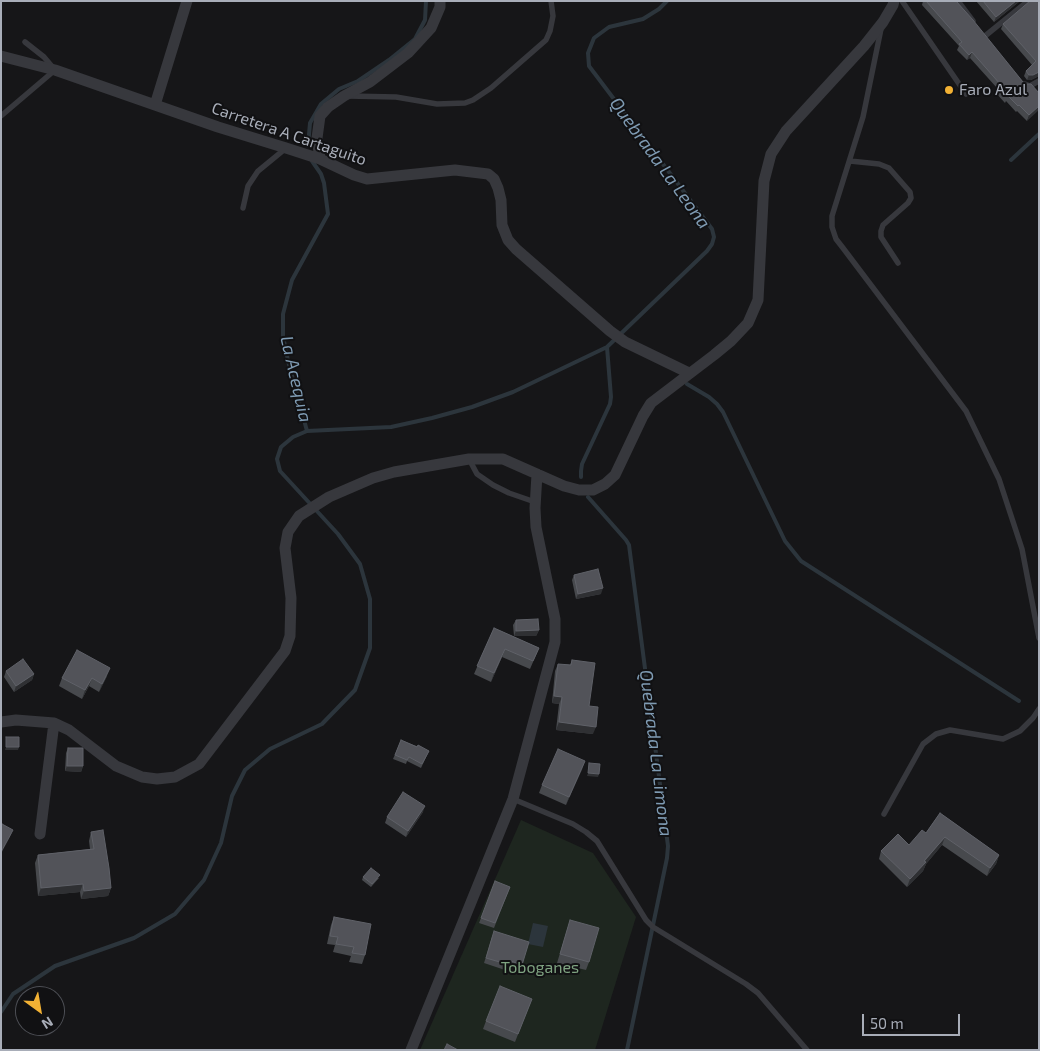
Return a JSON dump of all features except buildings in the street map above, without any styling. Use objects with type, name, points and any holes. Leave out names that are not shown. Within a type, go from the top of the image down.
[{"type":"street","points":[[155,105],[187,1]]},
{"type":"street","points":[[320,159],[317,138],[320,116],[328,106],[370,82],[408,53],[431,28],[440,7],[440,1]]},
{"type":"street","points":[[1,722],[16,720],[54,723],[69,730],[116,766],[142,777],[157,779],[175,778],[199,764],[286,651],[290,636],[291,598],[285,548],[288,532],[299,516],[329,497],[373,478],[394,472],[469,459],[503,459],[564,486],[579,490],[592,490],[605,484],[615,474],[651,403],[731,341],[748,323],[758,300],[764,181],[771,154],[786,131],[864,46],[896,2]]},
{"type":"street","name":"Carretera A Cartaguito","points":[[1,56],[55,70],[218,127],[320,159],[367,179],[455,170],[488,174],[494,179],[498,188],[501,200],[502,225],[508,240],[516,249],[610,331],[626,342],[689,373]]},
{"type":"street","points":[[412,1050],[513,799],[555,642],[555,619],[536,527],[537,474]]},
{"type":"street","points":[[40,834],[54,723]]},
{"type":"lane","points":[[344,96],[396,97],[437,104],[465,103],[473,100],[491,88],[546,40],[553,16],[550,1]]},
{"type":"lane","points":[[958,1],[991,43]]},
{"type":"lane","points":[[985,36],[1028,1]]},
{"type":"lane","points":[[896,2],[966,94]]},
{"type":"lane","points":[[883,22],[863,117],[832,216],[832,227],[836,239],[966,411],[1000,479],[1020,541],[1039,638]]},
{"type":"lane","points":[[1,116],[55,70],[44,56],[25,42]]},
{"type":"lane","points":[[1020,78],[1025,85],[1030,86],[1039,81]]},
{"type":"lane","points":[[243,208],[248,186],[258,171],[286,148]]},
{"type":"lane","points":[[850,161],[879,164],[889,168],[910,192],[911,198],[908,203],[883,225],[881,231],[881,237],[898,264]]},
{"type":"lane","points":[[469,459],[477,474],[493,485],[535,502]]},
{"type":"lane","points":[[884,814],[923,744],[936,734],[950,730],[1003,738],[1020,731],[1039,709]]},
{"type":"lane","points":[[513,799],[573,824],[597,841],[646,920],[653,927],[758,993],[807,1050]]},
{"type":"green space","name":"Toboganes","points":[[521,820],[593,853],[636,917],[595,1050],[420,1050]]},
{"type":"shaded area","points":[[533,923],[548,926],[543,947],[528,944]]},
{"type":"waterway","name":"La Acequia","points":[[308,146],[310,123],[321,104],[339,89],[358,81],[389,60],[415,39],[425,20],[426,1]]},
{"type":"waterway","name":"Quebrada La Leona","points":[[1,1012],[13,994],[55,966],[134,938],[175,914],[204,880],[221,843],[232,796],[245,770],[270,749],[322,724],[355,690],[370,648],[370,599],[360,564],[338,534],[280,471],[277,459],[281,447],[293,437],[307,431],[391,427],[472,407],[513,392],[607,347],[712,244],[714,237],[712,229],[589,66],[588,53],[594,38],[609,27],[643,19],[659,9],[667,1]]},
{"type":"waterway","points":[[1011,160],[1039,134]]},
{"type":"waterway","name":"La Acequia","points":[[307,431],[288,361],[283,336],[283,314],[292,280],[328,214],[324,183],[321,174],[312,161]]},
{"type":"waterway","name":"Quebrada La Limona","points":[[581,477],[582,464],[610,404],[607,347]]},
{"type":"waterway","points":[[687,384],[709,397],[723,412],[785,541],[801,561],[1019,701]]},
{"type":"waterway","name":"Quebrada La Limona","points":[[588,497],[629,545],[668,846],[627,1050]]},
{"type":"place","name":"Faro Azul","points":[[949,90]]}]
